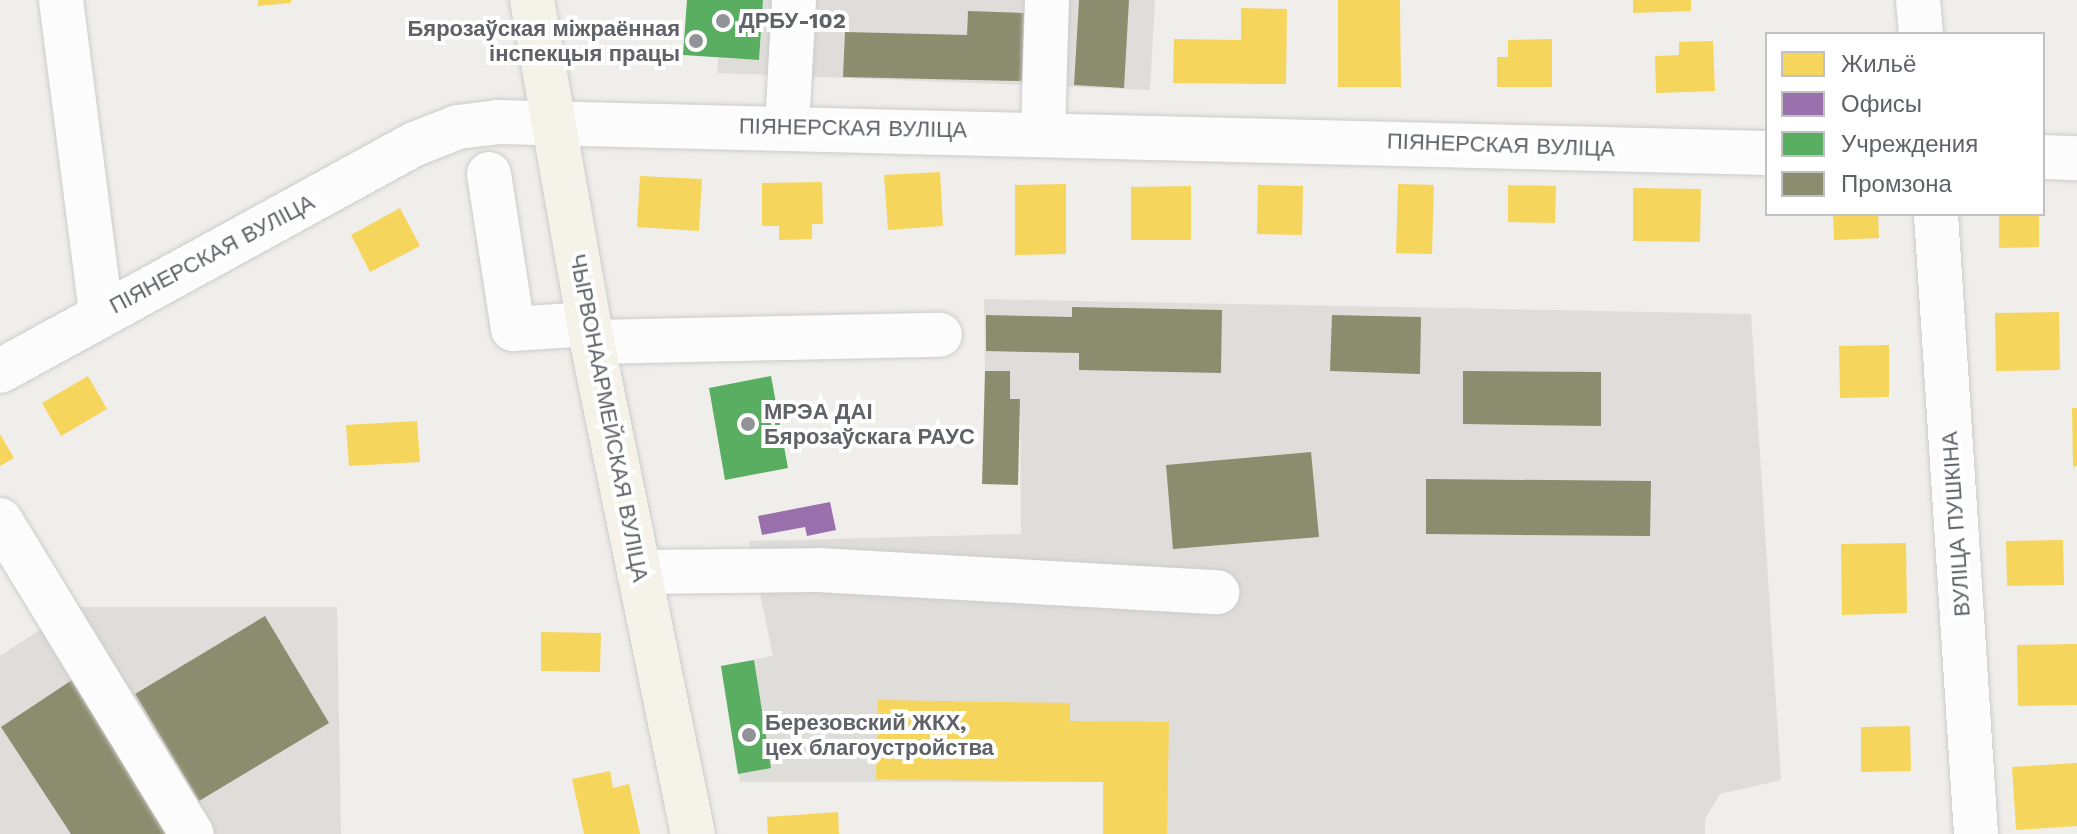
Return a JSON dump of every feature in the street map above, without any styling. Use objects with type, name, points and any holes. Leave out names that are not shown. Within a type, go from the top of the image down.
[{"type":"main road","name":"ЧЫРВОНААРМЕЙСКАЯ ВУЛІЦА","points":[[532,0],[591,333],[693,834]]},
{"type":"street","points":[[61,0],[101,313]]},
{"type":"street","points":[[787,126],[794,0]]},
{"type":"street","points":[[1043,133],[1047,0]]},
{"type":"street","points":[[1918,0],[1921,32]]},
{"type":"street","name":"ПІЯНЕРСКАЯ ВУЛІЦА","points":[[0,371],[101,313],[415,144],[458,127],[553,122],[787,126],[1765,153]]},
{"type":"street","points":[[2045,157],[2077,158]]},
{"type":"street","points":[[489,174],[513,329],[591,333],[940,335]]},
{"type":"street","name":"ВУЛІЦА ПУШКІНА","points":[[1936,216],[1976,834]]},
{"type":"street","points":[[0,520],[192,834]]},
{"type":"street","points":[[639,572],[818,570],[1217,592]]},
{"type":"shaded area","name":"ДРБУ-102","points":[[763,0],[1155,0],[1150,90],[717,73],[718,58],[759,60]]},
{"type":"shaded area","points":[[984,299],[1751,314],[1781,780],[1720,794],[1705,819],[1705,834],[1103,834],[1103,782],[740,782],[721,666],[773,656],[749,541],[1021,534],[1020,399],[1010,399],[1010,371],[985,371]]},
{"type":"shaded area","points":[[75,607],[337,607],[341,834],[0,834],[0,656]]},
{"type":"building: Жильё","points":[[258,0],[291,0],[291,3],[258,6]]},
{"type":"building: Жильё","points":[[1338,0],[1400,0],[1401,87],[1338,87]]},
{"type":"building: Жильё","points":[[1633,0],[1691,0],[1691,11],[1633,13]]},
{"type":"building: Жильё","points":[[1241,8],[1287,9],[1286,84],[1173,83],[1174,39],[1241,40]]},
{"type":"building: Жильё","points":[[1552,39],[1552,87],[1497,87],[1497,57],[1508,57],[1508,40]]},
{"type":"building: Жильё","points":[[1713,41],[1715,91],[1656,93],[1655,56],[1679,55],[1679,42]]},
{"type":"building: Жильё","points":[[940,172],[943,226],[888,230],[884,175]]},
{"type":"building: Жильё","points":[[640,176],[702,179],[699,231],[637,227]]},
{"type":"building: Жильё","points":[[822,182],[823,224],[812,224],[812,239],[779,240],[779,226],[762,226],[762,183]]},
{"type":"building: Жильё","points":[[1066,184],[1066,254],[1015,255],[1015,185]]},
{"type":"building: Жильё","points":[[1398,184],[1434,185],[1432,254],[1396,253]]},
{"type":"building: Жильё","points":[[1258,185],[1303,186],[1302,235],[1257,234]]},
{"type":"building: Жильё","points":[[1508,185],[1556,186],[1555,223],[1508,222]]},
{"type":"building: Жильё","points":[[1191,186],[1191,240],[1131,240],[1131,187]]},
{"type":"building: Жильё","points":[[1633,188],[1701,189],[1700,242],[1633,241]]},
{"type":"building: Жильё","points":[[400,208],[420,246],[370,272],[351,235]]},
{"type":"building: Жильё","points":[[1833,216],[1878,216],[1879,238],[1834,240]]},
{"type":"building: Жильё","points":[[1999,216],[2039,216],[2039,247],[1999,248]]},
{"type":"building: Жильё","points":[[2059,312],[2060,370],[1996,371],[1995,313]]},
{"type":"building: Жильё","points":[[1889,345],[1889,397],[1840,398],[1839,346]]},
{"type":"building: Жильё","points":[[88,376],[107,409],[61,436],[42,403]]},
{"type":"building: Жильё","points":[[2072,408],[2077,408],[2077,466],[2073,467]]},
{"type":"building: Жильё","points":[[417,421],[420,462],[349,466],[346,425]]},
{"type":"building: Жильё","points":[[0,434],[14,458],[0,466]]},
{"type":"building: Жильё","points":[[2063,540],[2064,585],[2007,586],[2006,541]]},
{"type":"building: Жильё","points":[[1906,543],[1907,613],[1842,615],[1841,544]]},
{"type":"building: Жильё","points":[[541,632],[601,633],[600,672],[541,671]]},
{"type":"building: Жильё","points":[[2077,644],[2077,705],[2018,706],[2017,645]]},
{"type":"building: Жильё","points":[[878,700],[1070,703],[1070,721],[1169,722],[1167,834],[1103,834],[1103,782],[876,779]]},
{"type":"building: Жильё","points":[[1910,726],[1911,771],[1861,772],[1861,727]]},
{"type":"building: Жильё","points":[[2077,763],[2077,826],[2016,830],[2012,767]]},
{"type":"building: Жильё","points":[[610,771],[613,788],[629,784],[640,834],[584,834],[572,779]]},
{"type":"building: Жильё","points":[[838,812],[839,834],[768,834],[767,817]]},
{"type":"building: Офисы","points":[[830,502],[836,530],[807,536],[805,527],[762,535],[758,516]]},
{"type":"building: Учреждения","name":"ДРБУ-102","points":[[687,0],[763,0],[759,60],[683,55]]},
{"type":"building: Учреждения","name":"МРЭА ДАІ Бярозаўскага РАУС","points":[[771,376],[788,468],[725,480],[709,388]]},
{"type":"building: Учреждения","name":"Березовский ЖКХ, цех благоустройства","points":[[754,660],[771,768],[738,774],[721,666]]},
{"type":"building: Промзона","points":[[1079,0],[1129,0],[1124,88],[1074,85]]},
{"type":"building: Промзона","points":[[968,11],[1024,13],[1022,81],[843,77],[845,32],[967,35]]},
{"type":"building: Промзона","points":[[1072,307],[1222,310],[1221,373],[1079,370],[1079,353],[986,351],[986,315],[1072,317]]},
{"type":"building: Промзона","points":[[1332,315],[1421,317],[1420,374],[1330,371]]},
{"type":"building: Промзона","points":[[985,371],[1010,371],[1010,399],[1020,399],[1018,485],[982,484]]},
{"type":"building: Промзона","points":[[1463,371],[1601,372],[1601,426],[1463,424]]},
{"type":"building: Промзона","points":[[1311,452],[1319,537],[1173,549],[1166,465]]},
{"type":"building: Промзона","points":[[1426,479],[1651,481],[1650,536],[1426,534]]},
{"type":"building: Промзона","points":[[265,616],[329,723],[199,801],[135,694]]},
{"type":"building: Промзона","points":[[72,680],[173,834],[71,834],[1,727]]},
{"type":"place","name":"ДРБУ-102","points":[[723,21]]},
{"type":"place","name":"Бярозаўская міжраённая інспекцыя працы","points":[[696,41]]},
{"type":"place","name":"МРЭА ДАІ Бярозаўскага РАУС","points":[[748,424]]},
{"type":"place","name":"Березовский ЖКХ, цех благоустройства","points":[[749,735]]}]
